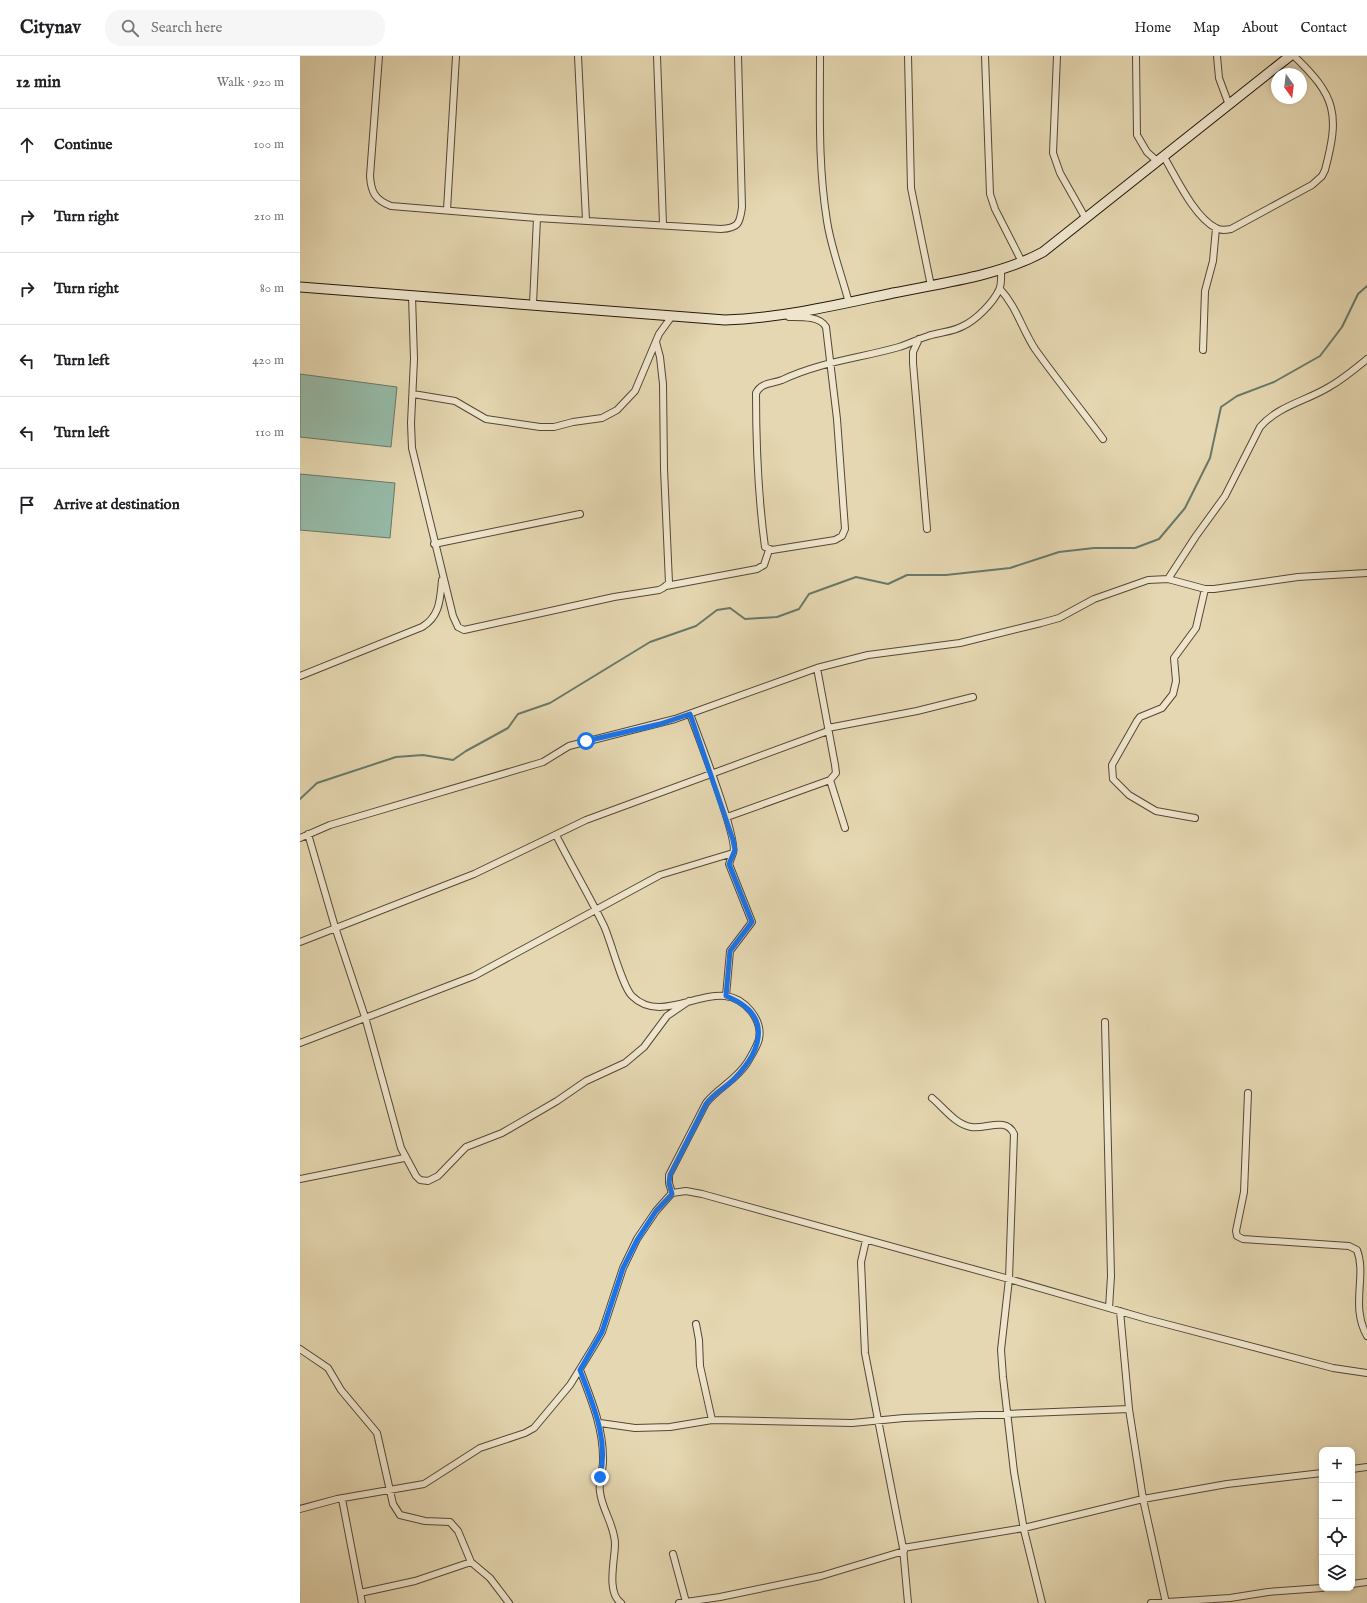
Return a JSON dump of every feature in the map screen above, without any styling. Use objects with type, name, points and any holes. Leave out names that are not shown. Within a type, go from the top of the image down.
[{"type":"street","points":[[379,56],[370,176],[373,195],[379,202],[391,206],[537,218],[663,224],[721,229],[733,228],[737,224],[742,207],[738,56]]},
{"type":"street","points":[[447,210],[456,56]]},
{"type":"street","points":[[578,56],[586,220]]},
{"type":"street","points":[[657,56],[663,224]]},
{"type":"street","points":[[820,56],[820,120],[825,209],[849,303]]},
{"type":"street","points":[[908,56],[911,188],[931,286]]},
{"type":"street","points":[[986,56],[990,194],[995,208],[1022,262]]},
{"type":"street","points":[[1057,56],[1053,153],[1060,173],[1086,219]]},
{"type":"street","points":[[1136,56],[1137,135],[1147,152],[1161,159],[1200,215],[1216,228],[1222,230],[1231,229],[1289,199],[1312,185],[1322,176],[1327,162],[1334,122],[1333,112],[1325,89],[1294,56]]},
{"type":"street","points":[[1217,56],[1219,78],[1229,105]]},
{"type":"street","points":[[300,287],[725,320],[778,316],[931,286],[1000,269],[1022,262],[1043,252],[1290,56]]},
{"type":"street","points":[[533,304],[537,218]]},
{"type":"street","points":[[1203,350],[1205,291],[1213,261],[1216,228]]},
{"type":"street","points":[[769,550],[765,546],[757,468],[756,393],[764,385],[831,363],[900,346],[962,327],[971,322],[993,300],[1000,289],[1000,269]]},
{"type":"street","points":[[1000,289],[1012,303],[1026,334],[1036,349],[1103,439]]},
{"type":"street","points":[[412,296],[412,448],[434,544],[456,624],[460,629],[467,630],[606,599],[659,590],[666,586],[757,569],[764,565],[769,550]]},
{"type":"street","points":[[413,394],[455,401],[486,419],[540,427],[554,427],[573,422],[602,418],[617,410],[635,391],[663,327],[672,316]]},
{"type":"street","points":[[769,550],[835,540],[844,532],[828,335],[824,323],[806,318],[778,316]]},
{"type":"street","points":[[919,339],[913,352],[913,363],[927,529]]},
{"type":"street","points":[[656,342],[660,357],[663,384],[664,469],[670,578],[666,586]]},
{"type":"street","points":[[1168,579],[1196,536],[1225,496],[1260,427],[1267,419],[1278,411],[1329,387],[1367,359]]},
{"type":"street","points":[[434,544],[580,514]]},
{"type":"street","points":[[300,838],[330,825],[543,762],[559,751],[586,741],[660,724],[817,668],[868,655],[960,643],[1026,627],[1059,618],[1094,599],[1152,580],[1168,579],[1205,589],[1298,577],[1367,573]]},
{"type":"street","points":[[300,676],[401,636],[430,622],[438,611],[443,577]]},
{"type":"street","points":[[1194,818],[1156,811],[1129,794],[1113,779],[1111,771],[1118,754],[1140,717],[1162,708],[1173,694],[1176,681],[1174,658],[1196,628],[1205,589]]},
{"type":"street","points":[[727,817],[830,780],[836,773],[817,668]]},
{"type":"street","points":[[300,942],[335,927],[454,883],[493,866],[586,820],[828,729],[917,711],[974,697]]},
{"type":"street","points":[[690,714],[727,817],[735,846],[729,864],[752,922],[730,951],[726,996]]},
{"type":"street","points":[[830,780],[845,828]]},
{"type":"street","points":[[308,834],[335,927],[365,1017],[396,1135],[404,1158],[420,1180],[424,1181],[434,1179],[466,1147],[502,1134],[557,1101],[586,1081],[619,1067],[644,1047],[667,1016],[689,1001]]},
{"type":"street","points":[[556,835],[606,932],[624,980],[632,996],[640,1001],[654,1006],[669,1006],[703,997],[726,996],[744,1004],[753,1013],[758,1022],[759,1039],[746,1064],[733,1080],[711,1097],[706,1104],[670,1175],[669,1183],[672,1194]]},
{"type":"street","points":[[300,1042],[474,976],[660,875],[733,853]]},
{"type":"street","points":[[1106,1022],[1111,1276],[1109,1308]]},
{"type":"street","points":[[1248,1092],[1244,1192],[1236,1231],[1237,1236],[1243,1239],[1349,1246],[1357,1250],[1360,1260],[1359,1315],[1367,1336]]},
{"type":"street","points":[[932,1098],[952,1117],[964,1125],[974,1128],[1003,1125],[1011,1129],[1014,1134],[1009,1279],[1001,1350],[1006,1413],[1024,1528],[1042,1603]]},
{"type":"street","points":[[300,1179],[404,1158]]},
{"type":"street","points":[[300,1509],[342,1498],[424,1484],[442,1475],[480,1448],[530,1430],[536,1425],[580,1370],[602,1332],[623,1268],[637,1240],[656,1211],[672,1194],[694,1192],[1120,1311],[1333,1368],[1367,1373]]},
{"type":"street","points":[[866,1240],[861,1257],[865,1353],[904,1550],[908,1603]]},
{"type":"street","points":[[1120,1311],[1129,1408],[1143,1499],[1166,1602]]},
{"type":"street","points":[[696,1324],[699,1340],[700,1366],[712,1420]]},
{"type":"street","points":[[300,1349],[328,1368],[342,1390],[377,1433],[394,1504],[402,1517],[425,1522],[450,1522],[458,1531],[471,1562],[494,1583],[508,1603]]},
{"type":"street","points":[[580,1370],[600,1423],[603,1461],[600,1491],[615,1537],[615,1551],[612,1564],[614,1589],[616,1597],[621,1603]]},
{"type":"street","points":[[600,1423],[622,1428],[670,1428],[712,1420],[832,1423],[862,1422],[877,1419],[1129,1408]]},
{"type":"street","points":[[1355,1469],[1367,1467]]},
{"type":"street","points":[[673,1554],[682,1602],[720,1597],[821,1576],[904,1550],[1024,1528],[1143,1499],[1227,1484],[1319,1472]]},
{"type":"street","points":[[342,1498],[362,1603]]},
{"type":"street","points":[[360,1594],[415,1580],[471,1562]]},
{"type":"street","points":[[1355,1584],[1367,1582]]},
{"type":"street","points":[[1152,1603],[1230,1598],[1268,1592],[1319,1588]]},
{"type":"shaded area","points":[[300,374],[397,387],[391,447],[300,437]]},
{"type":"shaded area","points":[[300,474],[395,483],[390,538],[300,530]]},
{"type":"waterway","points":[[300,799],[317,783],[396,757],[423,755],[453,760],[466,751],[508,728],[518,714],[550,703],[650,642],[696,626],[717,610],[730,608],[745,619],[777,617],[799,609],[809,594],[856,577],[888,584],[907,575],[946,575],[1010,568],[1059,552],[1094,548],[1135,548],[1159,539],[1185,508],[1210,458],[1221,407],[1237,396],[1274,382],[1320,356],[1342,327],[1358,294],[1367,286]]},
{"type":"route","points":[[586,741],[660,724],[690,714],[727,817],[735,846],[735,850],[729,864],[752,922],[730,951],[726,996],[744,1004],[753,1013],[758,1022],[759,1033],[756,1048],[746,1064],[733,1080],[711,1097],[706,1104],[670,1175],[668,1181],[672,1194],[656,1211],[637,1240],[623,1268],[602,1332],[580,1370],[600,1423],[603,1447],[602,1472],[600,1477]]}]
